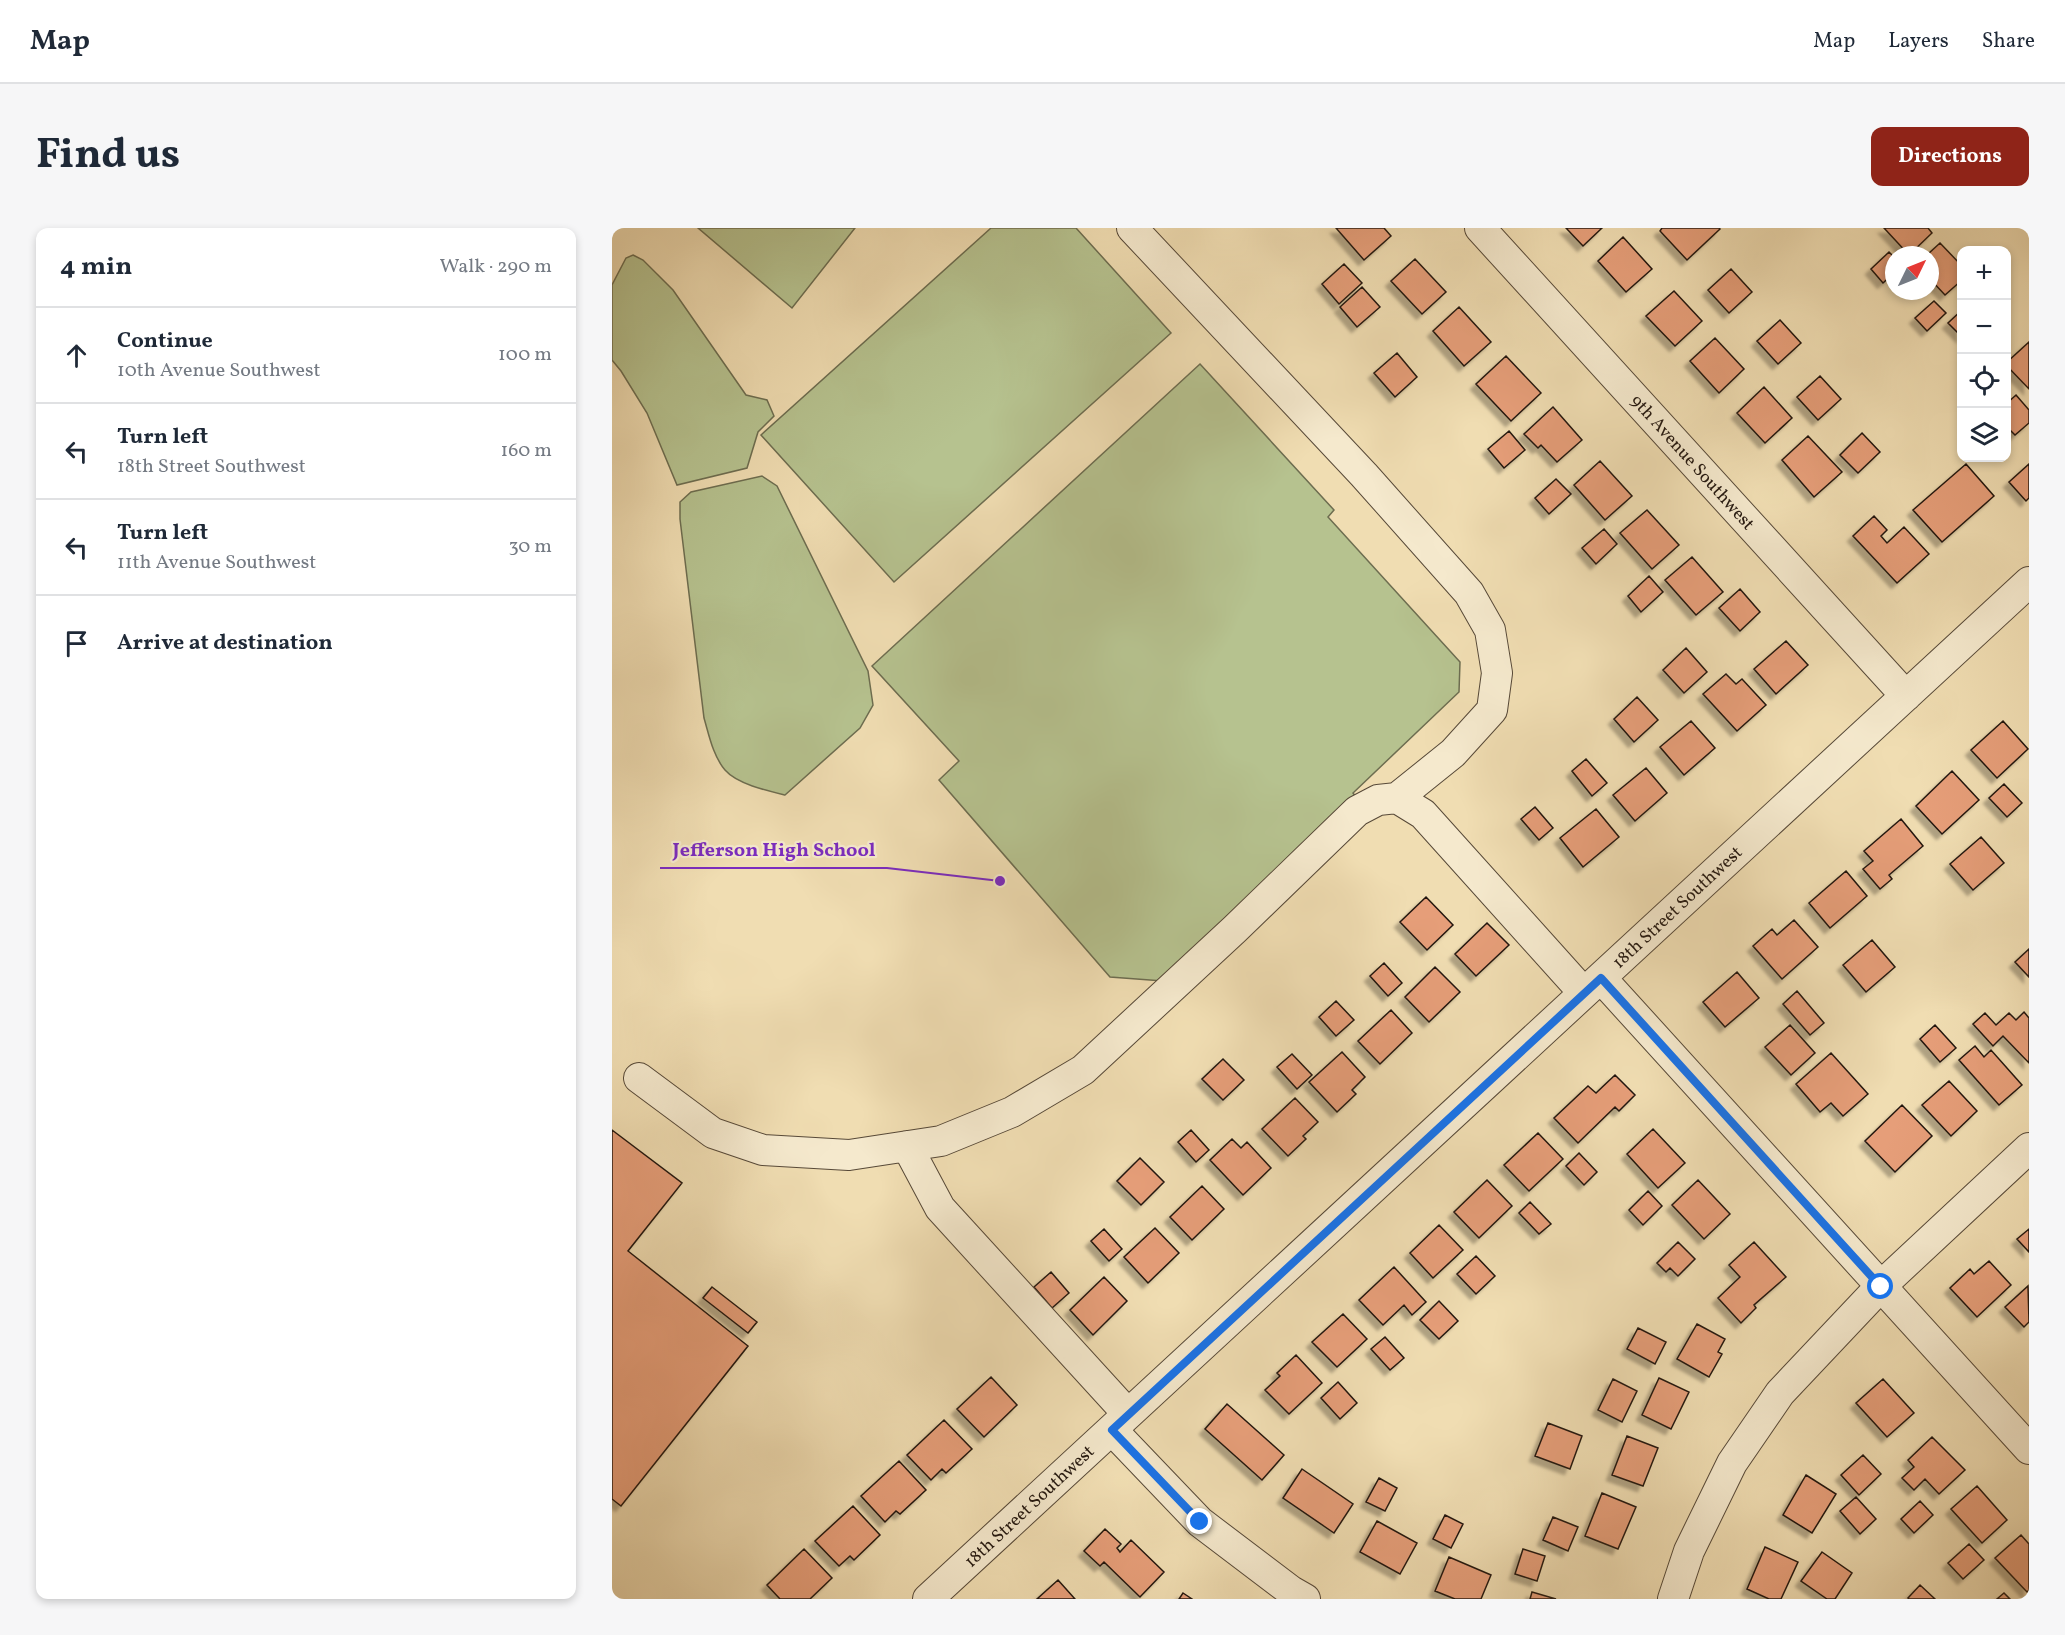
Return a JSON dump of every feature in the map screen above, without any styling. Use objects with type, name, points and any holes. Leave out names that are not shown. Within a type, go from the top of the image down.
[{"type":"street","points":[[639,1078],[713,1133],[764,1150],[849,1155],[941,1141],[1012,1112],[1083,1070],[1236,929],[1357,811],[1378,800],[1397,798],[1453,753],[1492,710],[1497,673],[1490,630],[1469,593],[1364,475],[1132,228]]},
{"type":"street","name":"9th Avenue Southwest","points":[[1480,228],[1906,696]]},
{"type":"street","name":"18th Street Southwest","points":[[928,1599],[2029,582]]},
{"type":"street","points":[[1397,798],[1423,814],[1592,986],[2027,1442]]},
{"type":"street","points":[[907,1146],[940,1208],[1120,1422],[1200,1522],[1291,1592],[1305,1599]]},
{"type":"street","points":[[1673,1599],[1689,1551],[1732,1462],[1780,1393],[1881,1287],[2029,1148]]},
{"type":"green space","points":[[698,228],[855,228],[792,308]]},
{"type":"green space","points":[[991,228],[1076,228],[1171,333],[894,582],[761,435]]},
{"type":"green space","points":[[633,255],[643,260],[673,290],[746,395],[767,400],[774,416],[758,432],[747,468],[677,485],[647,413],[612,360],[612,285],[626,258]]},
{"type":"green space","points":[[1200,364],[1334,510],[1328,517],[1460,662],[1459,692],[1353,793],[1356,797],[1163,981],[1110,977],[939,780],[959,761],[872,666]]},
{"type":"green space","points":[[762,476],[777,486],[868,671],[873,705],[860,728],[785,795],[753,786],[730,775],[714,752],[704,718],[680,519],[680,502],[691,492]]},
{"type":"building","points":[[1336,228],[1384,228],[1391,236],[1364,260]]},
{"type":"building","points":[[1566,228],[1602,228],[1583,246]]},
{"type":"building","points":[[1662,228],[1720,229],[1687,260],[1660,231]]},
{"type":"building","points":[[1884,228],[1928,228],[1932,233],[1918,246],[1901,246]]},
{"type":"building","points":[[1623,237],[1652,269],[1626,292],[1598,261]]},
{"type":"building","points":[[1940,243],[1957,261],[1957,284],[1945,295],[1939,289],[1939,246],[1937,246]]},
{"type":"building","points":[[1885,256],[1885,281],[1883,283],[1871,269]]},
{"type":"building","points":[[1415,259],[1446,292],[1422,314],[1391,281]]},
{"type":"building","points":[[1344,264],[1362,283],[1339,304],[1322,284]]},
{"type":"building","points":[[1731,269],[1752,292],[1729,313],[1708,290]]},
{"type":"building","points":[[1362,287],[1380,307],[1357,327],[1340,307]]},
{"type":"building","points":[[1674,291],[1702,321],[1675,346],[1646,316]]},
{"type":"building","points":[[1934,301],[1946,313],[1927,331],[1915,318]]},
{"type":"building","points":[[1459,307],[1491,342],[1464,366],[1433,331]]},
{"type":"building","points":[[1957,315],[1957,332],[1948,323]]},
{"type":"building","points":[[1780,320],[1801,343],[1778,364],[1757,341]]},
{"type":"building","points":[[1715,338],[1744,369],[1719,393],[1690,361]]},
{"type":"building","points":[[2029,342],[2029,389],[2011,370],[2011,358]]},
{"type":"building","points":[[1397,353],[1417,377],[1395,397],[1374,373]]},
{"type":"building","points":[[1506,356],[1541,393],[1511,421],[1476,384]]},
{"type":"building","points":[[1820,376],[1841,399],[1818,420],[1797,397]]},
{"type":"building","points":[[1764,387],[1792,418],[1765,443],[1737,413]]},
{"type":"building","points":[[2016,395],[2029,410],[2029,423],[2015,435],[2011,431],[2011,400]]},
{"type":"building","points":[[1553,407],[1582,440],[1557,462],[1541,445],[1538,448],[1524,434]]},
{"type":"building","points":[[1509,431],[1525,450],[1504,468],[1488,449]]},
{"type":"building","points":[[1862,433],[1880,452],[1858,473],[1840,455]]},
{"type":"building","points":[[1808,436],[1842,472],[1814,497],[1782,460]]},
{"type":"building","points":[[1600,461],[1632,496],[1605,520],[1574,485]]},
{"type":"building","points":[[1966,464],[1994,496],[1942,542],[1913,510]]},
{"type":"building","points":[[2029,464],[2029,498],[2026,501],[2009,482]]},
{"type":"building","points":[[1556,479],[1571,494],[1549,514],[1535,498]]},
{"type":"building","points":[[1647,510],[1679,545],[1652,569],[1620,533]]},
{"type":"building","points":[[1874,516],[1887,530],[1881,536],[1887,543],[1904,527],[1929,554],[1897,583],[1853,536]]},
{"type":"building","points":[[1604,529],[1617,544],[1596,564],[1582,548]]},
{"type":"building","points":[[1692,557],[1723,592],[1696,615],[1665,580]]},
{"type":"building","points":[[1649,576],[1663,592],[1641,612],[1628,596]]},
{"type":"building","points":[[1740,589],[1760,612],[1740,631],[1719,608]]},
{"type":"building","points":[[1786,641],[1808,665],[1776,694],[1754,669]]},
{"type":"building","points":[[1686,648],[1707,672],[1684,693],[1663,670]]},
{"type":"building","points":[[1726,674],[1736,684],[1742,679],[1766,705],[1737,731],[1703,694]]},
{"type":"building","points":[[1637,697],[1658,720],[1634,742],[1614,719]]},
{"type":"building","points":[[1691,721],[1715,748],[1684,775],[1660,747]]},
{"type":"building","points":[[2003,721],[2028,749],[1997,778],[1971,750]]},
{"type":"building","points":[[1586,759],[1607,783],[1592,796],[1572,771]]},
{"type":"building","points":[[1646,768],[1667,793],[1635,821],[1613,795]]},
{"type":"building","points":[[1952,771],[1979,800],[1942,834],[1916,806]]},
{"type":"building","points":[[2004,784],[2022,803],[2007,817],[1989,798]]},
{"type":"building","points":[[1535,807],[1553,828],[1539,840],[1521,819]]},
{"type":"building","points":[[1596,809],[1619,837],[1583,867],[1560,838]]},
{"type":"building","points":[[1901,819],[1923,846],[1889,875],[1892,879],[1880,889],[1863,869],[1873,861],[1864,851]]},
{"type":"building","points":[[1981,837],[2004,863],[1973,890],[1950,864]]},
{"type":"building","points":[[1846,871],[1867,896],[1830,928],[1809,903]]},
{"type":"building","points":[[1426,897],[1453,925],[1427,950],[1400,922]]},
{"type":"building","points":[[1794,920],[1818,947],[1782,979],[1753,946],[1772,929],[1777,935]]},
{"type":"building","points":[[1487,923],[1509,945],[1476,976],[1455,954]]},
{"type":"building","points":[[1872,940],[1895,967],[1866,992],[1843,965]]},
{"type":"building","points":[[2029,949],[2029,977],[2015,962]]},
{"type":"building","points":[[1384,963],[1402,983],[1388,996],[1370,976]]},
{"type":"building","points":[[1435,967],[1460,992],[1429,1022],[1405,997]]},
{"type":"building","points":[[1737,972],[1759,998],[1725,1027],[1703,1002]]},
{"type":"building","points":[[1797,991],[1824,1023],[1810,1035],[1783,1004]]},
{"type":"building","points":[[1336,1001],[1354,1020],[1336,1036],[1319,1017]]},
{"type":"building","points":[[1391,1010],[1412,1033],[1380,1064],[1358,1041]]},
{"type":"building","points":[[2024,1012],[2029,1018],[2029,1063],[2003,1036],[1993,1046],[1973,1024],[1985,1013],[1996,1025],[2009,1013],[2016,1020]]},
{"type":"building","points":[[1790,1025],[1815,1053],[1791,1075],[1765,1047]]},
{"type":"building","points":[[1935,1025],[1956,1048],[1940,1062],[1920,1039]]},
{"type":"building","points":[[1975,1046],[1984,1057],[1991,1050],[2022,1085],[1999,1105],[1959,1060]]},
{"type":"building","points":[[1342,1052],[1365,1077],[1352,1090],[1356,1094],[1337,1112],[1309,1082]]},
{"type":"building","points":[[1831,1053],[1868,1094],[1843,1116],[1831,1103],[1820,1112],[1796,1084]]},
{"type":"building","points":[[1292,1054],[1312,1075],[1297,1089],[1277,1067]]},
{"type":"building","points":[[1223,1059],[1244,1080],[1223,1100],[1202,1079]]},
{"type":"building","points":[[1615,1075],[1635,1095],[1619,1111],[1615,1107],[1578,1143],[1554,1118],[1588,1086],[1596,1093]]},
{"type":"building","points":[[1949,1081],[1977,1111],[1951,1136],[1922,1105]]},
{"type":"building","points":[[1295,1098],[1318,1122],[1303,1136],[1306,1139],[1288,1156],[1262,1129]]},
{"type":"building","points":[[1902,1105],[1932,1136],[1895,1172],[1865,1141]]},
{"type":"building","points":[[1653,1129],[1685,1163],[1658,1188],[1627,1154]]},
{"type":"building","points":[[612,1130],[682,1183],[628,1251],[748,1346],[621,1506],[612,1499]]},
{"type":"building","points":[[1191,1130],[1209,1150],[1196,1162],[1178,1142]]},
{"type":"building","points":[[1538,1133],[1563,1159],[1529,1191],[1504,1165]]},
{"type":"building","points":[[1232,1139],[1241,1148],[1247,1142],[1271,1168],[1243,1195],[1210,1160]]},
{"type":"building","points":[[1579,1153],[1597,1172],[1584,1185],[1566,1166]]},
{"type":"building","points":[[1140,1158],[1164,1182],[1141,1205],[1117,1181]]},
{"type":"building","points":[[1487,1180],[1512,1206],[1479,1238],[1454,1212]]},
{"type":"building","points":[[1698,1180],[1730,1214],[1704,1239],[1672,1205]]},
{"type":"building","points":[[1202,1186],[1224,1209],[1192,1240],[1170,1217]]},
{"type":"building","points":[[1648,1191],[1662,1206],[1643,1225],[1629,1210]]},
{"type":"building","points":[[1530,1202],[1551,1224],[1539,1234],[1519,1213]]},
{"type":"building","points":[[1439,1225],[1463,1250],[1433,1278],[1410,1253]]},
{"type":"building","points":[[1155,1228],[1179,1253],[1148,1283],[1124,1257]]},
{"type":"building","points":[[1104,1229],[1122,1249],[1109,1261],[1091,1241]]},
{"type":"building","points":[[2029,1229],[2029,1252],[2017,1239]]},
{"type":"building","points":[[1678,1242],[1695,1259],[1678,1276],[1670,1268],[1666,1272],[1657,1263]]},
{"type":"building","points":[[1754,1242],[1786,1277],[1754,1305],[1756,1308],[1741,1323],[1718,1298],[1740,1277],[1729,1265]]},
{"type":"building","points":[[1476,1256],[1495,1276],[1476,1294],[1457,1274]]},
{"type":"building","points":[[1989,1261],[2011,1285],[1977,1317],[1950,1288],[1970,1269],[1974,1274]]},
{"type":"building","points":[[1394,1267],[1426,1302],[1412,1315],[1404,1305],[1383,1325],[1359,1300]]},
{"type":"building","points":[[1051,1272],[1069,1293],[1052,1308],[1034,1287]]},
{"type":"building","points":[[1104,1277],[1127,1301],[1093,1335],[1070,1310]]},
{"type":"building","points":[[2028,1286],[2029,1322],[2024,1327],[2005,1307]]},
{"type":"building","points":[[712,1287],[757,1322],[748,1333],[703,1298]]},
{"type":"building","points":[[1439,1301],[1458,1321],[1439,1339],[1420,1320]]},
{"type":"building","points":[[1343,1314],[1367,1339],[1337,1367],[1312,1342]]},
{"type":"building","points":[[1697,1324],[1725,1339],[1718,1352],[1722,1354],[1709,1377],[1677,1359]]},
{"type":"building","points":[[1638,1328],[1666,1342],[1655,1364],[1627,1349]]},
{"type":"building","points":[[1385,1337],[1404,1358],[1390,1370],[1371,1349]]},
{"type":"building","points":[[1296,1355],[1322,1383],[1289,1414],[1265,1390],[1280,1376],[1277,1373]]},
{"type":"building","points":[[991,1377],[1017,1405],[984,1437],[957,1409]]},
{"type":"building","points":[[1659,1378],[1689,1392],[1671,1429],[1642,1415]]},
{"type":"building","points":[[1613,1379],[1637,1391],[1622,1422],[1598,1410]]},
{"type":"building","points":[[1883,1379],[1914,1413],[1887,1437],[1856,1403]]},
{"type":"building","points":[[1338,1382],[1357,1403],[1340,1419],[1321,1398]]},
{"type":"building","points":[[1227,1404],[1284,1455],[1262,1480],[1205,1429]]},
{"type":"building","points":[[944,1420],[972,1449],[946,1473],[942,1469],[931,1480],[907,1455]]},
{"type":"building","points":[[1548,1423],[1582,1436],[1570,1469],[1535,1456]]},
{"type":"building","points":[[1627,1436],[1658,1448],[1643,1486],[1612,1475]]},
{"type":"building","points":[[1932,1437],[1965,1470],[1939,1494],[1925,1479],[1914,1490],[1902,1478],[1914,1467],[1908,1460]]},
{"type":"building","points":[[1863,1455],[1881,1474],[1859,1495],[1841,1475]]},
{"type":"building","points":[[899,1461],[926,1490],[900,1514],[896,1511],[885,1522],[861,1496]]},
{"type":"building","points":[[1302,1469],[1353,1504],[1334,1533],[1283,1498]]},
{"type":"building","points":[[1806,1475],[1836,1494],[1812,1533],[1783,1515]]},
{"type":"building","points":[[1379,1478],[1397,1488],[1385,1511],[1366,1502]]},
{"type":"building","points":[[1977,1486],[2007,1520],[1982,1543],[1951,1509]]},
{"type":"building","points":[[1602,1493],[1636,1507],[1618,1549],[1585,1536]]},
{"type":"building","points":[[1856,1497],[1876,1519],[1860,1534],[1840,1511]]},
{"type":"building","points":[[1920,1501],[1933,1515],[1914,1533],[1901,1519]]},
{"type":"building","points":[[853,1506],[880,1535],[854,1560],[850,1556],[839,1566],[815,1541]]},
{"type":"building","points":[[1445,1515],[1463,1524],[1451,1548],[1433,1539]]},
{"type":"building","points":[[1553,1517],[1578,1527],[1568,1551],[1543,1540]]},
{"type":"building","points":[[1377,1521],[1417,1543],[1400,1574],[1360,1552]]},
{"type":"building","points":[[1105,1529],[1121,1544],[1117,1548],[1120,1552],[1131,1540],[1164,1572],[1140,1597],[1104,1562],[1100,1566],[1084,1551]]},
{"type":"building","points":[[2021,1535],[2029,1544],[2029,1590],[2027,1592],[1995,1558]]},
{"type":"building","points":[[1969,1544],[1984,1560],[1963,1579],[1948,1563]]},
{"type":"building","points":[[1765,1547],[1798,1562],[1781,1599],[1769,1599],[1747,1589]]},
{"type":"building","points":[[804,1549],[832,1578],[810,1599],[780,1599],[767,1585]]},
{"type":"building","points":[[1523,1549],[1545,1556],[1537,1581],[1515,1574]]},
{"type":"building","points":[[1822,1552],[1852,1573],[1835,1599],[1827,1599],[1801,1581]]},
{"type":"building","points":[[1449,1557],[1491,1575],[1481,1599],[1455,1599],[1435,1591]]},
{"type":"building","points":[[1058,1580],[1075,1599],[1037,1599]]},
{"type":"building","points":[[1920,1585],[1935,1599],[1909,1599]]},
{"type":"building","points":[[1532,1592],[1556,1599],[1530,1599]]},
{"type":"building","points":[[1183,1593],[1192,1599],[1179,1599]]},
{"type":"building","points":[[2004,1593],[2010,1599],[1997,1599]]},
{"type":"place","name":"Jefferson High School","points":[[1000,881]]},
{"type":"route","points":[[1200,1522],[1112,1430],[1601,978],[1881,1287]]}]
